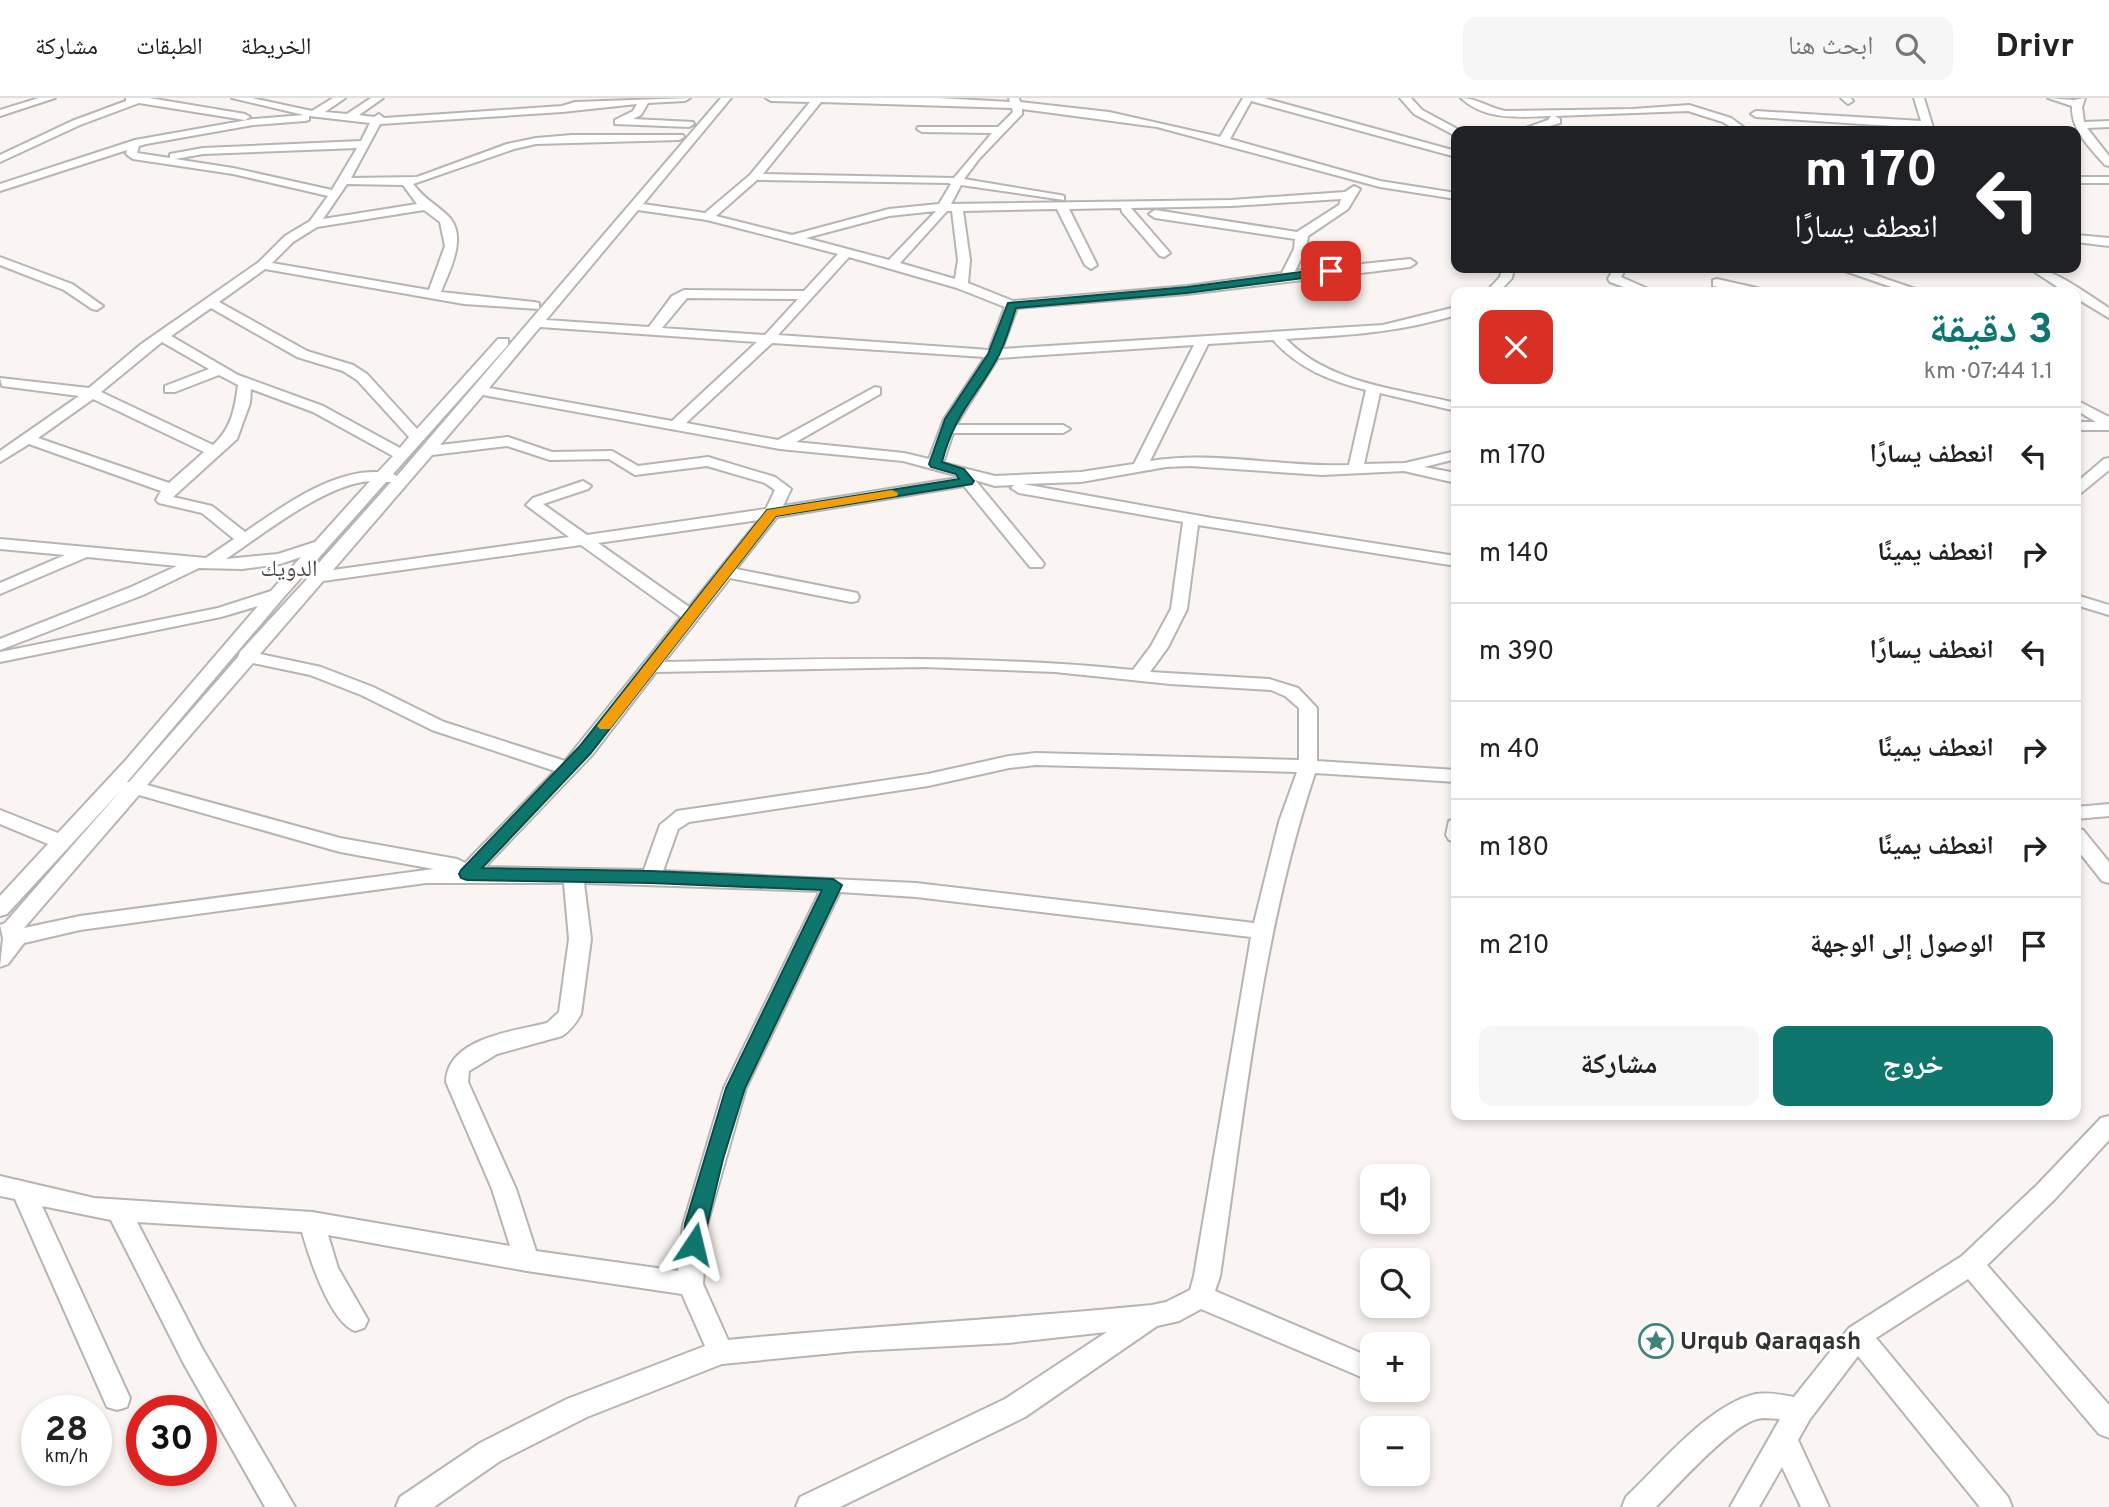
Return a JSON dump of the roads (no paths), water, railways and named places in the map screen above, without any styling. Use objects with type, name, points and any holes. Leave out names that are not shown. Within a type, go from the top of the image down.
[{"type":"street","points":[[0,113],[50,98]]},
{"type":"street","points":[[237,98],[262,100],[333,117],[377,119],[685,98]]},
{"type":"street","points":[[314,114],[340,98]]},
{"type":"street","points":[[353,118],[378,98]]},
{"type":"street","points":[[498,112],[514,98]]},
{"type":"street","points":[[8,933],[132,788],[242,648],[315,577],[403,478],[423,444],[534,306],[617,220],[638,206],[726,98]]},
{"type":"street","points":[[771,98],[1015,102],[1032,107],[1111,116]]},
{"type":"street","points":[[1223,141],[1250,98],[1451,153]]},
{"type":"street","points":[[1292,108],[1310,98]]},
{"type":"street","points":[[1405,98],[1418,112],[1451,129]]},
{"type":"street","points":[[1465,98],[1498,113],[1542,114],[1689,108],[1727,120],[1736,126]]},
{"type":"street","points":[[1919,98],[1927,126]]},
{"type":"street","points":[[2053,98],[2078,101],[2076,115],[2080,125],[2109,124]]},
{"type":"street","points":[[0,159],[135,99],[267,121]]},
{"type":"street","points":[[708,217],[754,177],[818,99]]},
{"type":"street","points":[[1076,99],[1072,104],[1077,107],[1111,116],[1223,141],[1377,183],[1451,195]]},
{"type":"street","points":[[1032,107],[1076,99]]},
{"type":"street","points":[[1059,110],[1076,99]]},
{"type":"street","points":[[645,100],[637,113],[619,122],[684,131]]},
{"type":"street","points":[[242,648],[280,590],[324,545],[403,455],[423,444],[480,390],[617,220],[708,100]]},
{"type":"street","points":[[1756,114],[1765,101]]},
{"type":"street","points":[[892,264],[950,207],[958,180],[975,156],[1018,112],[1015,102]]},
{"type":"street","points":[[1582,103],[1594,112]]},
{"type":"street","points":[[1059,110],[1228,149],[1353,190],[1451,201]]},
{"type":"street","points":[[1539,126],[1556,121],[1542,114]]},
{"type":"street","points":[[1727,120],[1756,114],[1903,126]]},
{"type":"street","points":[[0,188],[135,143],[267,121],[333,117]]},
{"type":"street","points":[[314,224],[344,181],[377,119]]},
{"type":"street","points":[[2081,126],[2109,163]]},
{"type":"street","points":[[922,128],[1003,130]]},
{"type":"street","points":[[344,181],[406,182],[440,173],[511,146],[536,141],[684,131]]},
{"type":"street","points":[[2081,145],[2109,142]]},
{"type":"street","points":[[135,143],[131,154],[133,156],[233,171],[334,194]]},
{"type":"street","points":[[163,160],[203,151],[364,144]]},
{"type":"street","points":[[754,177],[958,180],[1126,210],[1300,236],[1344,207],[1353,190]]},
{"type":"street","points":[[2081,180],[2109,180]]},
{"type":"street","points":[[406,182],[427,206],[444,220],[449,229],[451,246],[434,295]]},
{"type":"street","points":[[790,239],[889,213],[950,207],[1062,207],[1291,200],[1353,190]]},
{"type":"street","points":[[0,458],[92,393],[162,336],[263,265],[289,239],[314,224],[427,206]]},
{"type":"street","points":[[638,206],[708,217],[892,264],[961,285],[1012,305],[1187,290],[1410,263]]},
{"type":"street","points":[[950,207],[964,260],[961,285]]},
{"type":"street","points":[[1062,207],[1091,265]]},
{"type":"street","points":[[1126,210],[1164,253]]},
{"type":"street","points":[[2081,233],[2109,236]]},
{"type":"street","points":[[1287,276],[1300,249],[1300,236]]},
{"type":"street","points":[[2081,239],[2109,242]]},
{"type":"street","points":[[675,425],[768,339],[846,253]]},
{"type":"street","points":[[0,261],[68,288],[97,306]]},
{"type":"street","points":[[263,265],[434,295],[534,306]]},
{"type":"street","points":[[1497,287],[1507,273]]},
{"type":"street","points":[[1617,273],[1614,279],[1636,287]]},
{"type":"street","points":[[1858,273],[1901,287]]},
{"type":"street","points":[[2043,273],[2065,287]]},
{"type":"street","points":[[653,330],[684,294],[808,295]]},
{"type":"street","points":[[2081,297],[2109,314]]},
{"type":"street","points":[[8,933],[470,871],[569,769],[692,617],[772,513],[782,494],[779,484],[708,461],[635,471],[612,455],[550,456],[509,441],[423,444],[366,382],[348,368],[302,354],[212,303]]},
{"type":"street","points":[[936,464],[946,429],[994,354],[1012,305]]},
{"type":"street","points":[[536,323],[994,354],[1398,327],[1451,312]]},
{"type":"street","points":[[162,336],[245,383],[318,409],[403,455]]},
{"type":"street","points":[[1276,337],[1301,360],[1322,370],[1374,387],[1451,405]]},
{"type":"street","points":[[1139,468],[1202,342]]},
{"type":"street","points":[[170,389],[220,370]]},
{"type":"street","points":[[1,382],[92,393],[215,452]]},
{"type":"street","points":[[0,397],[14,390],[1,382]]},
{"type":"street","points":[[245,383],[243,403],[234,432],[172,489],[165,501],[206,509],[245,540]]},
{"type":"street","points":[[1355,470],[1374,387]]},
{"type":"street","points":[[480,390],[780,445],[885,454],[936,464],[964,476],[1032,491],[1451,560]]},
{"type":"street","points":[[780,445],[875,391]]},
{"type":"street","points":[[2081,407],[2109,425]]},
{"type":"street","points":[[2081,426],[2109,425]]},
{"type":"street","points":[[946,429],[1063,429]]},
{"type":"street","points":[[28,439],[172,489]]},
{"type":"street","points":[[995,481],[1081,477],[1190,462],[1296,470],[1355,470],[1404,467],[1451,456]]},
{"type":"street","points":[[2081,486],[2109,462]]},
{"type":"street","points":[[1404,467],[1451,477]]},
{"type":"street","points":[[315,577],[772,513],[964,476]]},
{"type":"street","points":[[964,476],[1037,564]]},
{"type":"street","points":[[0,645],[201,563],[331,490],[358,478],[403,478]]},
{"type":"street","points":[[583,486],[538,500],[534,505],[692,617]]},
{"type":"street","points":[[1138,676],[1160,647],[1179,609],[1191,519]]},
{"type":"street","points":[[0,544],[81,554],[242,564],[279,559],[324,545]]},
{"type":"street","points":[[0,589],[81,554]]},
{"type":"street","points":[[242,564],[268,575],[280,590]]},
{"type":"street","points":[[726,572],[851,597]]},
{"type":"street","points":[[0,657],[240,607],[280,590]]},
{"type":"street","points":[[2081,602],[2109,610]]},
{"type":"street","points":[[201,616],[230,627],[242,648],[368,691],[438,726],[569,769]]},
{"type":"street","points":[[410,1507],[490,1452],[577,1408],[721,1352],[855,1339],[1008,1331],[1152,1316],[1170,1313],[1200,1297],[1207,1276],[1262,931],[1289,822],[1308,766],[1308,708],[1304,701],[1281,687],[1055,667],[891,661],[652,667]]},
{"type":"street","points":[[0,909],[220,674]]},
{"type":"street","points":[[651,877],[670,825],[691,814],[928,780],[1022,760],[1308,766],[1451,776]]},
{"type":"street","points":[[132,788],[340,845],[470,871],[929,891],[1262,931]]},
{"type":"street","points":[[2081,813],[2109,810]]},
{"type":"street","points":[[0,816],[60,842]]},
{"type":"street","points":[[2081,841],[2109,876]]},
{"type":"street","points":[[527,1260],[504,1189],[457,1082],[457,1073],[460,1065],[477,1052],[554,1030],[563,1024],[570,1014],[580,939],[573,876]]},
{"type":"street","points":[[721,1352],[690,1284],[695,1224],[735,1088],[833,885]]},
{"type":"street","points":[[0,959],[13,945],[8,933]]},
{"type":"street","points":[[1744,1507],[1800,1410],[1858,1336],[1971,1264],[2046,1192],[2109,1125]]},
{"type":"street","points":[[11,1188],[119,1211],[313,1222],[527,1260],[690,1284]]},
{"type":"street","points":[[11,1188],[117,1398]]},
{"type":"street","points":[[119,1211],[193,1356],[281,1507]]},
{"type":"street","points":[[313,1222],[326,1271],[355,1320]]},
{"type":"street","points":[[1971,1264],[2109,1425]]},
{"type":"street","points":[[1200,1297],[1360,1365]]},
{"type":"street","points":[[810,1507],[1015,1408],[1152,1316]]},
{"type":"street","points":[[1858,1336],[1998,1507]]},
{"type":"street","points":[[1636,1507],[1709,1438],[1739,1414],[1752,1408],[1767,1406],[1800,1410]]},
{"type":"street","points":[[1783,1438],[1815,1507]]},
{"type":"place","name":"Urqub Qaraqash","points":[[1656,1341]]},
{"type":"district","name":"الدويك","points":[[289,568]]}]
